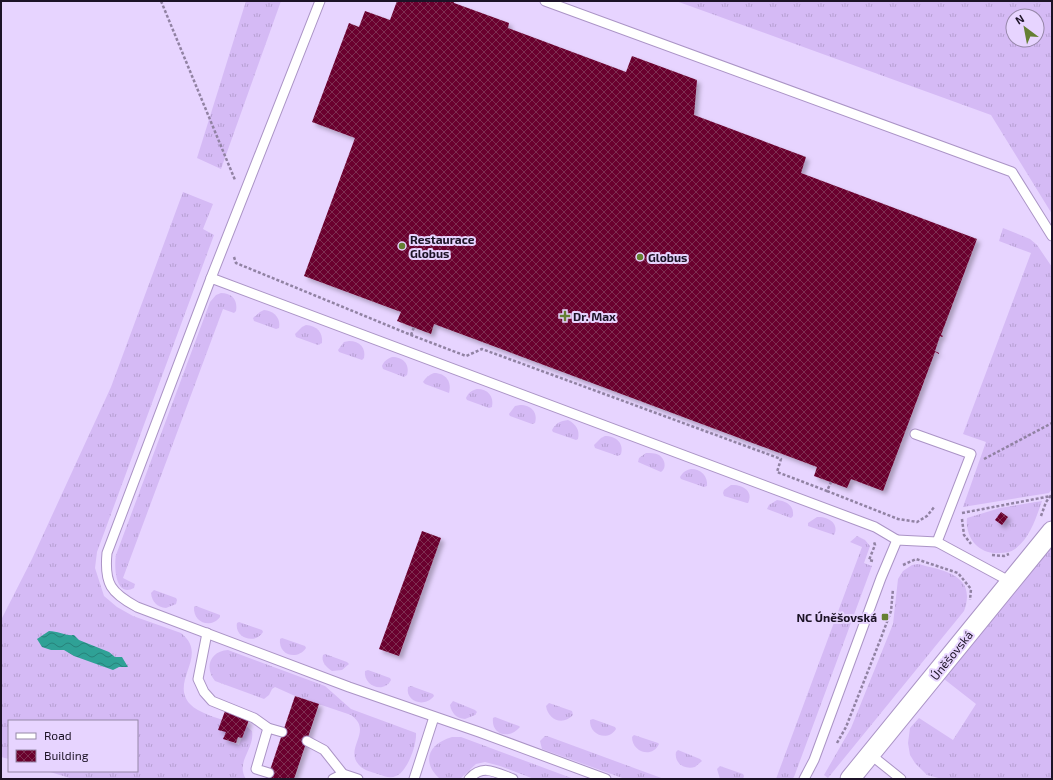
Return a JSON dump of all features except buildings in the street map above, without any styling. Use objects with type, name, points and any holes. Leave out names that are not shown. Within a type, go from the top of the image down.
[{"type":"street","name":"Úněšovská","points":[[850,779],[1011,582],[1046,527]]},
{"type":"lane","points":[[320,1],[211,278],[107,553],[106,569],[108,581],[114,591],[122,599],[137,607],[349,687],[606,779]]},
{"type":"lane","points":[[545,1],[1012,172],[1052,236]]},
{"type":"lane","points":[[211,278],[870,525],[897,540],[937,542],[1011,582]]},
{"type":"lane","points":[[915,434],[971,454],[937,542]]},
{"type":"lane","points":[[804,779],[814,760],[881,578],[897,540]]},
{"type":"lane","points":[[207,633],[198,679],[204,692],[212,701],[254,718],[268,728],[282,732]]},
{"type":"lane","points":[[414,779],[434,717]]},
{"type":"lane","points":[[268,728],[256,769],[269,773]]},
{"type":"lane","points":[[307,741],[324,750],[343,774],[358,779]]},
{"type":"lane","points":[[871,754],[901,779]]},
{"type":"lane","points":[[469,779],[480,771],[490,770],[514,779]]},
{"type":"lane","points":[[333,779],[343,774]]},
{"type":"path","points":[[161,1],[228,164]]},
{"type":"path","points":[[236,264],[466,356],[482,349],[781,458],[777,472],[828,491],[831,482]]},
{"type":"path","points":[[411,335],[414,328]]},
{"type":"path","points":[[966,468],[1052,423]]},
{"type":"path","points":[[1046,527],[1046,502],[1052,494]]},
{"type":"path","points":[[962,513],[964,535],[976,548]]},
{"type":"path","points":[[990,555],[1004,556],[1016,552]]},
{"type":"path","points":[[900,567],[903,564],[916,559],[958,573],[971,589],[970,605]]},
{"type":"path","points":[[835,746],[846,726],[882,638],[891,611],[893,586]]},
{"type":"green space","points":[[246,1],[281,1],[221,169],[197,158]]},
{"type":"green space","points":[[676,1],[1052,1],[1052,214],[991,115]]},
{"type":"green space","points":[[183,192],[213,204],[203,229],[214,235],[97,552],[95,568],[104,596],[117,607],[133,616],[181,633],[189,642],[192,651],[184,686],[185,695],[190,704],[198,710],[229,722],[224,739],[239,745],[246,726],[252,731],[251,744],[243,767],[243,773],[246,779],[73,779],[50,772],[138,772],[138,720],[8,720],[8,759],[1,757],[1,620],[32,559],[111,387]]},
{"type":"green space","points":[[1003,228],[1030,239],[1037,245],[1052,267],[1052,489],[1049,493],[963,507],[986,442],[963,434],[1031,253],[999,241]]},
{"type":"green space","points":[[221,293],[228,294],[235,300],[236,311],[234,313],[223,309],[123,578],[135,584],[134,588],[128,590],[123,589],[119,585],[117,579],[115,566],[116,555],[210,302],[216,295]]},
{"type":"green space","points":[[264,310],[274,313],[279,321],[279,328],[276,329],[254,321],[253,318]]},
{"type":"green space","points":[[306,325],[318,330],[322,343],[318,345],[296,337],[295,334]]},
{"type":"green space","points":[[344,342],[356,342],[363,348],[364,358],[362,360],[339,352],[338,350]]},
{"type":"green space","points":[[392,357],[399,358],[405,362],[408,371],[407,375],[404,377],[383,369],[382,366],[387,359]]},
{"type":"green space","points":[[434,373],[445,376],[450,385],[449,393],[423,382],[428,376]]},
{"type":"green space","points":[[477,389],[484,390],[491,396],[492,407],[489,408],[467,400],[466,398],[469,393]]},
{"type":"green space","points":[[515,406],[527,406],[533,410],[536,419],[535,423],[532,424],[510,416],[509,414]]},
{"type":"green space","points":[[568,420],[575,425],[578,430],[578,439],[576,440],[553,432],[552,430],[558,423]]},
{"type":"green space","points":[[605,436],[613,437],[620,443],[622,450],[621,454],[618,456],[595,448],[594,445]]},
{"type":"green space","points":[[646,453],[657,454],[663,459],[665,466],[661,472],[638,462],[639,458]]},
{"type":"green space","points":[[691,469],[698,470],[705,476],[707,486],[704,487],[681,479],[680,477],[683,473]]},
{"type":"green space","points":[[731,485],[746,489],[749,495],[748,503],[724,496],[724,490]]},
{"type":"green space","points":[[777,500],[787,503],[791,507],[793,516],[791,518],[767,509],[769,505]]},
{"type":"green space","points":[[1042,501],[1029,533],[1013,550],[1002,553],[992,553],[986,551],[975,544],[968,532],[967,518],[1000,508]]},
{"type":"green space","points":[[817,517],[832,521],[835,527],[834,535],[808,526],[808,523]]},
{"type":"green space","points":[[857,536],[865,540],[870,546],[864,563],[872,566],[794,777],[792,779],[776,779],[862,547],[850,542]]},
{"type":"green space","points":[[1052,546],[1052,779],[942,779],[927,775],[915,763],[910,755],[908,743],[910,728],[919,718],[953,740],[976,704],[944,679]]},
{"type":"green space","points":[[918,564],[948,572],[962,582],[966,589],[967,599],[964,611],[828,778],[824,775],[851,728],[893,624],[898,579],[903,571],[912,565]]},
{"type":"green space","points":[[154,590],[176,598],[176,604],[166,608],[158,605],[154,601],[151,593]]},
{"type":"green space","points":[[196,606],[220,615],[220,617],[212,623],[203,622],[196,617],[194,613],[194,607]]},
{"type":"green space","points":[[239,622],[262,630],[263,632],[255,638],[246,638],[239,633],[237,623]]},
{"type":"green space","points":[[282,638],[305,646],[306,648],[298,654],[289,654],[282,649],[280,645],[280,639]]},
{"type":"green space","points":[[228,650],[325,686],[351,709],[416,733],[413,751],[404,769],[396,776],[389,777],[365,770],[361,767],[354,754],[360,728],[358,721],[351,715],[295,696],[275,687],[264,699],[215,681],[210,671],[211,661],[217,653]]},
{"type":"green space","points":[[325,654],[349,664],[342,670],[332,671],[323,662],[323,655]]},
{"type":"green space","points":[[368,670],[390,678],[391,680],[384,687],[375,686],[367,681],[365,671]]},
{"type":"green space","points":[[411,686],[433,694],[434,696],[426,702],[416,702],[408,692],[408,687]]},
{"type":"green space","points":[[453,701],[477,712],[475,715],[465,719],[459,718],[453,713],[451,708],[450,705]]},
{"type":"green space","points":[[549,703],[572,711],[573,715],[565,720],[556,720],[547,711],[546,706]]},
{"type":"green space","points":[[495,717],[520,727],[511,733],[502,734],[498,732],[493,724],[493,718]]},
{"type":"green space","points":[[593,719],[615,727],[616,729],[613,733],[608,735],[600,735],[593,730],[590,720]]},
{"type":"green space","points":[[634,735],[659,744],[656,749],[652,751],[643,752],[635,747],[632,737]]},
{"type":"green space","points":[[545,736],[664,779],[625,779],[542,749],[540,741]]},
{"type":"green space","points":[[452,737],[461,737],[574,779],[534,779],[485,762],[476,764],[460,779],[440,779],[430,766],[430,754],[437,744]]},
{"type":"green space","points":[[678,750],[702,761],[695,767],[691,768],[681,765],[676,756],[676,752]]},
{"type":"green space","points":[[720,766],[743,774],[743,779],[720,779],[717,769]]},
{"type":"water","points":[[49,631],[74,635],[79,640],[109,652],[115,657],[122,657],[128,667],[119,667],[113,670],[74,656],[64,650],[51,650],[42,647],[37,639]]},
{"type":"place","name":"Restaurace Globus","points":[[402,246]]},
{"type":"place","name":"Globus","points":[[640,257]]},
{"type":"place","name":"Dr. Max","points":[[565,316]]},
{"type":"place","name":"NC Úněšovská","points":[[885,617]]}]
